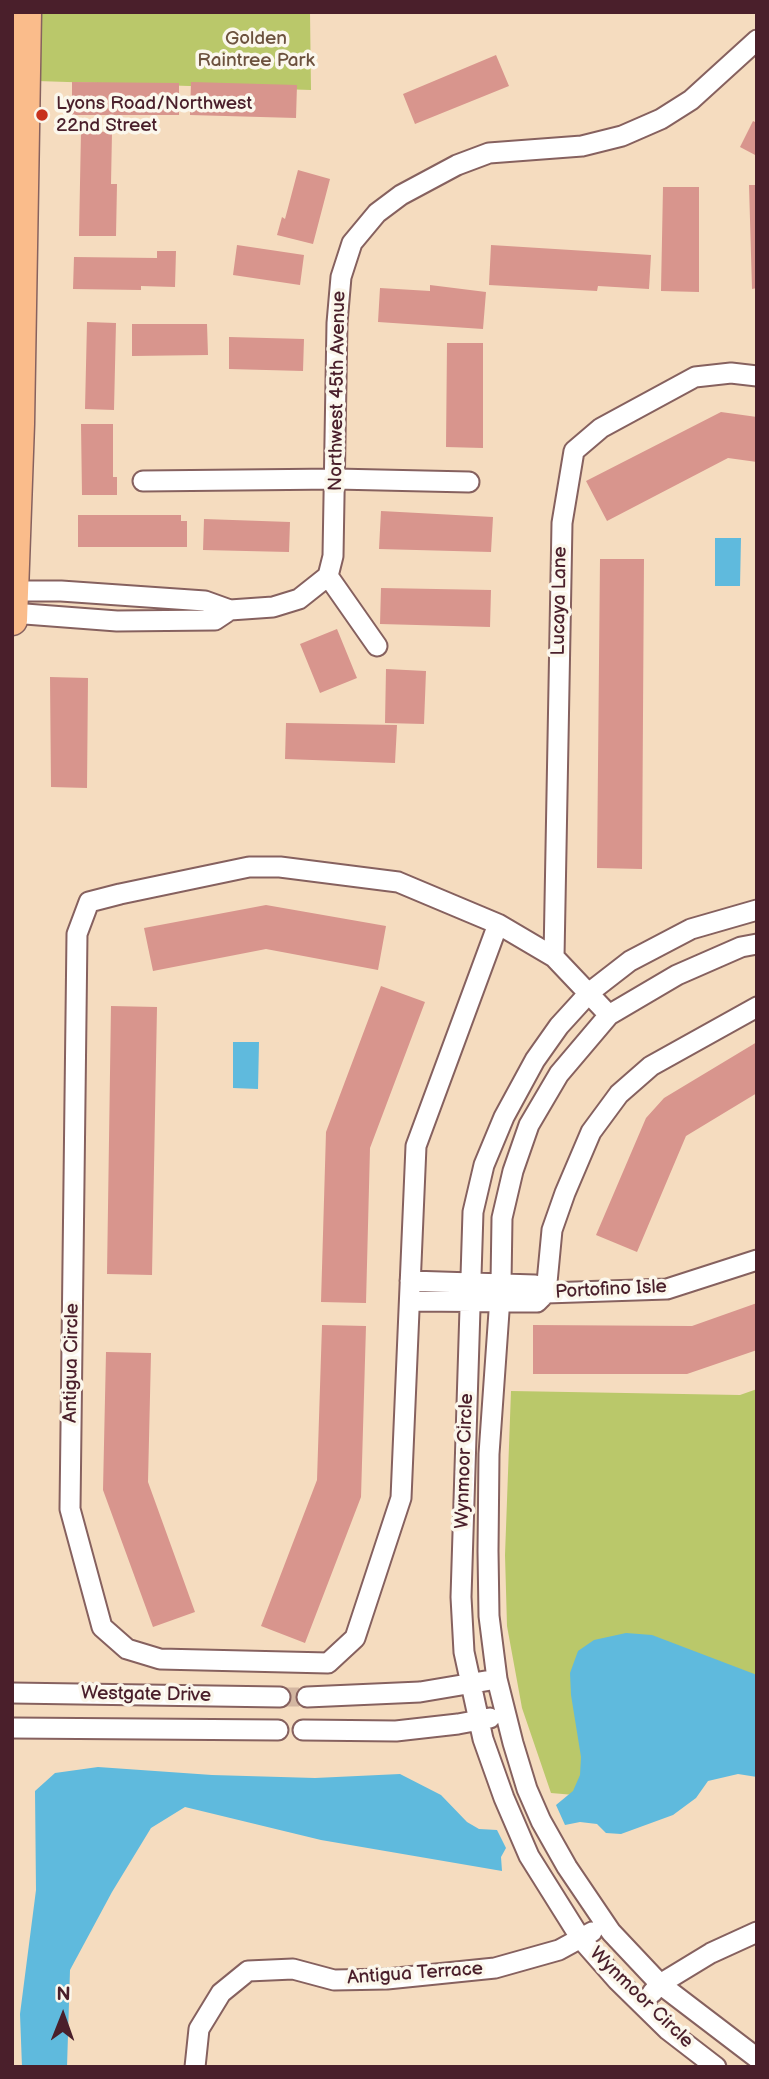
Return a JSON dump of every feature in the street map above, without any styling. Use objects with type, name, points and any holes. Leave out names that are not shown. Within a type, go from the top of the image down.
[{"type":"main road","points":[[12,620],[19,424],[19,53],[26,12]]},
{"type":"street","name":"Northwest 45th Avenue","points":[[327,576],[333,556],[337,323],[341,277],[352,243],[377,213],[408,189],[457,165],[489,153],[582,146],[652,123],[691,100],[757,40]]},
{"type":"street","name":"Lucaya Lane","points":[[554,957],[562,523],[574,451],[601,428],[695,377],[731,373],[757,376]]},
{"type":"street","points":[[143,481],[336,479],[469,482]]},
{"type":"street","points":[[13,591],[61,591],[205,601],[230,610],[274,607],[299,600],[327,576],[377,646]]},
{"type":"street","points":[[12,613],[117,621],[215,620],[230,610]]},
{"type":"street","name":"Antigua Circle","points":[[498,924],[416,1146],[401,1498],[355,1638],[328,1663],[160,1658],[127,1648],[102,1627],[70,1509],[77,934],[89,902],[249,867],[280,867],[398,882],[498,924],[554,957],[596,988],[616,1011]]},
{"type":"street","name":"Wynmoor Circle","points":[[716,2067],[668,2030],[581,1939],[529,1856],[504,1798],[478,1720],[464,1653],[461,1597],[473,1212],[484,1166],[504,1117],[534,1060],[559,1026],[596,988],[630,961],[691,929],[757,910]]},
{"type":"street","name":"Wynmoor Circle","points":[[757,944],[741,947],[677,975],[616,1011],[559,1074],[529,1125],[513,1171],[502,1218],[501,1283],[489,1454],[488,1551],[489,1616],[497,1679],[504,1714],[527,1789],[541,1821],[567,1867],[605,1923],[660,1984],[757,2058]]},
{"type":"street","name":"Portofino Isle","points":[[499,1303],[537,1302],[546,1293],[552,1230],[565,1193],[591,1132],[620,1094],[651,1066],[757,1007]]},
{"type":"street","name":"Portofino Isle","points":[[501,1283],[535,1285],[546,1293],[667,1289],[757,1260]]},
{"type":"street","points":[[410,1291],[471,1292],[501,1283]]},
{"type":"street","points":[[471,1292],[499,1303]]},
{"type":"street","points":[[307,1697],[420,1692],[497,1679]]},
{"type":"street","name":"Westgate Drive","points":[[12,1693],[280,1697]]},
{"type":"street","points":[[303,1730],[396,1731],[504,1714]]},
{"type":"street","name":"Westgate Drive","points":[[12,1728],[278,1730]]},
{"type":"street","name":"Antigua Terrace","points":[[195,2067],[199,2029],[220,1993],[248,1971],[293,1969],[334,1980],[387,1979],[495,1968],[559,1950],[605,1923]]},
{"type":"street","points":[[642,2004],[660,1984],[711,1953],[757,1932]]},
{"type":"green space","name":"Golden Raintree Park","points":[[39,12],[310,12],[311,90],[37,81]]},
{"type":"green space","points":[[757,1389],[757,1746],[586,1796],[551,1793],[522,1708],[507,1626],[505,1555],[511,1391],[740,1395]]},
{"type":"water","points":[[715,538],[741,538],[740,586],[715,586]]},
{"type":"water","points":[[233,1042],[259,1042],[258,1089],[233,1088]]},
{"type":"water","points":[[626,1633],[652,1635],[757,1675],[757,1777],[738,1774],[708,1781],[696,1798],[673,1815],[621,1834],[606,1833],[597,1824],[580,1822],[565,1825],[556,1805],[573,1791],[580,1775],[581,1757],[570,1673],[578,1651],[594,1640]]},
{"type":"water","points":[[98,1767],[212,1775],[315,1778],[400,1774],[441,1795],[467,1822],[479,1829],[497,1830],[506,1848],[501,1857],[502,1871],[321,1840],[185,1807],[151,1828],[112,1892],[70,1970],[67,2067],[22,2067],[20,2014],[36,1890],[35,1791],[55,1773]]},
{"type":"building","points":[[496,55],[509,86],[415,124],[403,94]]},
{"type":"building","points":[[72,82],[179,83],[179,115],[72,115]]},
{"type":"building","points":[[191,82],[297,85],[296,118],[190,115]]},
{"type":"building","points":[[753,121],[757,123],[757,156],[740,147]]},
{"type":"building","points":[[81,131],[112,132],[111,184],[117,184],[116,236],[79,236]]},
{"type":"building","points":[[298,170],[330,179],[313,244],[277,235],[282,217],[285,219]]},
{"type":"building","points":[[749,185],[757,185],[757,288],[752,289]]},
{"type":"building","points":[[663,187],[699,187],[699,292],[661,291]]},
{"type":"building","points":[[237,245],[304,255],[300,285],[233,275]]},
{"type":"building","points":[[491,245],[651,255],[649,289],[598,286],[597,291],[489,285]]},
{"type":"building","points":[[157,251],[176,251],[175,287],[141,286],[141,290],[73,289],[74,257],[157,258]]},
{"type":"building","points":[[430,285],[486,292],[483,329],[378,322],[380,288],[430,291]]},
{"type":"building","points":[[87,322],[116,323],[114,410],[85,409]]},
{"type":"building","points":[[132,324],[207,324],[208,355],[132,356]]},
{"type":"building","points":[[229,337],[304,339],[303,371],[229,369]]},
{"type":"building","points":[[447,343],[483,343],[483,448],[446,447]]},
{"type":"building","points":[[721,412],[757,417],[757,462],[728,458],[607,521],[586,481]]},
{"type":"building","points":[[81,424],[113,424],[113,477],[117,477],[117,495],[82,495]]},
{"type":"building","points":[[381,511],[493,517],[491,552],[379,549]]},
{"type":"building","points":[[78,515],[181,515],[181,521],[187,521],[187,547],[78,547]]},
{"type":"building","points":[[204,519],[290,522],[289,552],[203,550]]},
{"type":"building","points":[[600,559],[644,559],[642,869],[597,868]]},
{"type":"building","points":[[381,588],[491,590],[490,627],[380,624]]},
{"type":"building","points":[[337,629],[357,678],[320,693],[300,644]]},
{"type":"building","points":[[386,669],[426,671],[424,724],[385,723]]},
{"type":"building","points":[[50,677],[88,678],[87,788],[51,787]]},
{"type":"building","points":[[286,723],[397,725],[395,763],[285,759]]},
{"type":"building","points":[[266,905],[386,926],[378,970],[266,949],[153,971],[144,928]]},
{"type":"building","points":[[381,986],[425,1002],[370,1148],[366,1303],[321,1302],[326,1132]]},
{"type":"building","points":[[111,1006],[157,1007],[152,1275],[107,1274]]},
{"type":"building","points":[[757,1042],[757,1093],[686,1136],[637,1252],[596,1235],[646,1118],[664,1098]]},
{"type":"building","points":[[757,1303],[757,1350],[687,1374],[533,1374],[533,1325],[692,1326]]},
{"type":"building","points":[[322,1325],[366,1326],[361,1497],[305,1643],[261,1626],[317,1480]]},
{"type":"building","points":[[106,1352],[151,1353],[148,1482],[195,1612],[153,1627],[103,1490]]},
{"type":"tunnel","points":[[280,1697],[307,1697]]},
{"type":"place","name":"Lyons Road/Northwest 22nd Street","points":[[42,115]]}]
